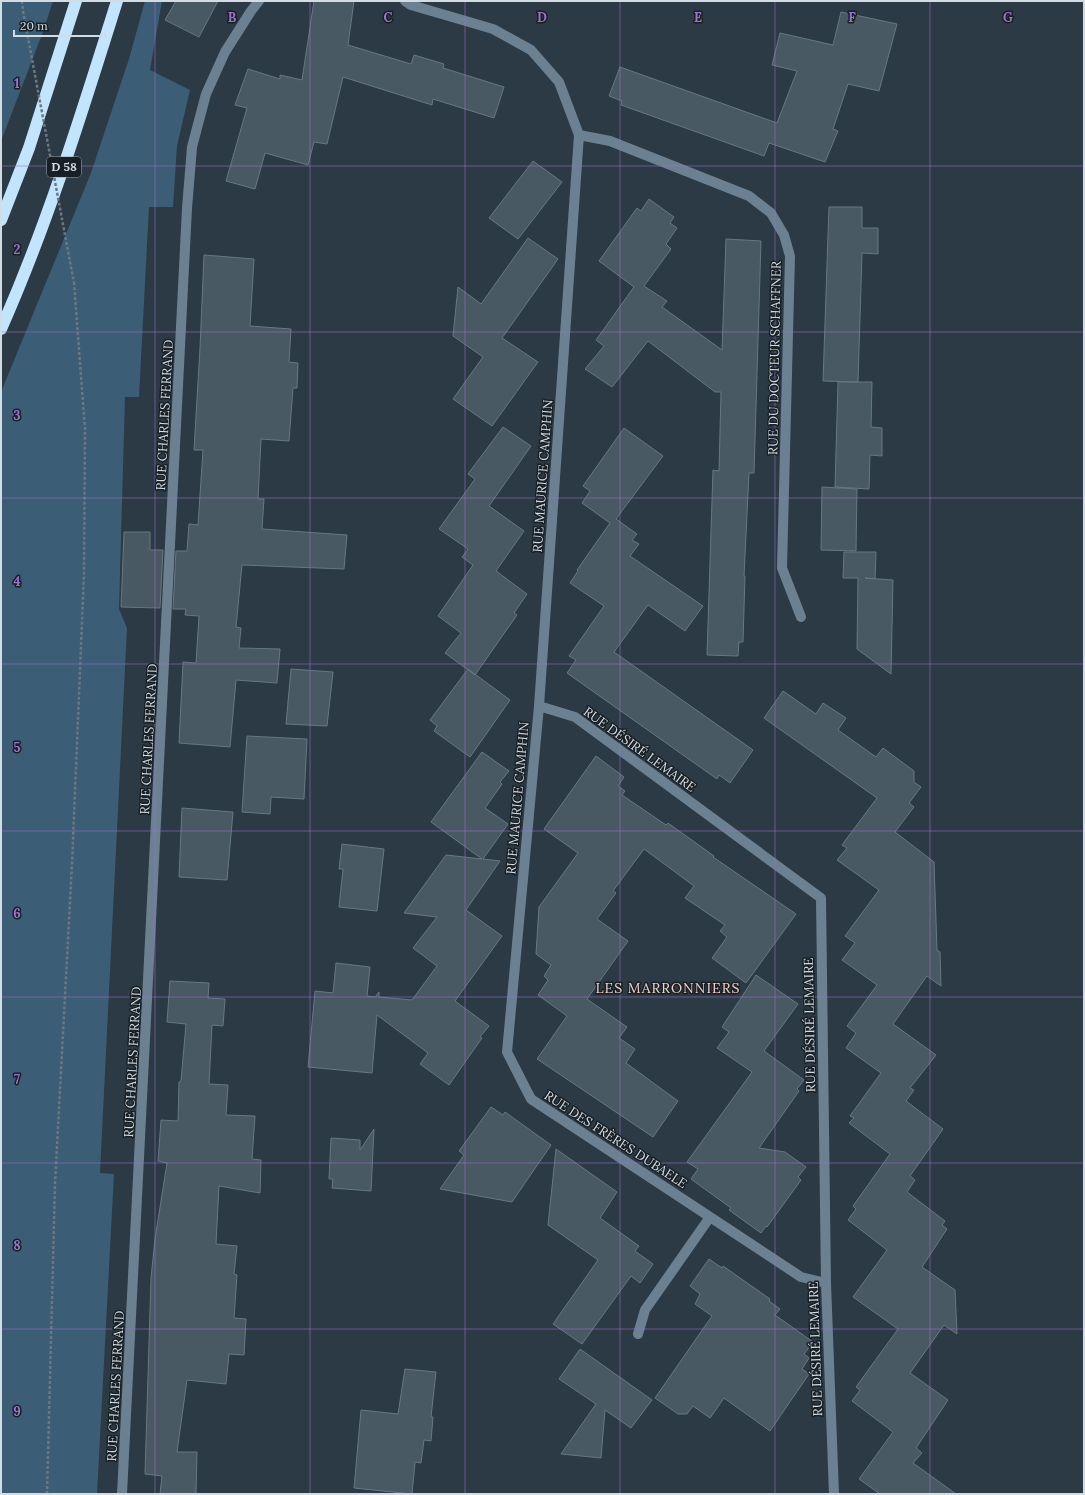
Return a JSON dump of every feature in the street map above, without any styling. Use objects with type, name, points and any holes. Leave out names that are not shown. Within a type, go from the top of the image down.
[{"type":"highway","points":[[1,220],[29,148],[76,1]]},
{"type":"highway","name":"D 58","points":[[1,329],[67,157],[117,1]]},
{"type":"street","name":"RUE CHARLES FERRAND","points":[[122,1494],[187,208],[192,147],[206,94],[225,52],[259,1]]},
{"type":"street","name":"RUE MAURICE CAMPHIN","points":[[405,1],[411,5],[493,29],[531,50],[559,82],[579,135],[539,706],[507,1052]]},
{"type":"street","name":"RUE DU DOCTEUR SCHAFFNER","points":[[579,135],[610,141],[749,196],[771,213],[784,235],[790,256],[782,568],[801,617]]},
{"type":"street","name":"RUE DÉSIRÉ LEMAIRE","points":[[539,706],[575,717],[821,898],[826,1284],[834,1494]]},
{"type":"street","name":"RUE DES FRÈRES DUBAELE","points":[[507,1052],[531,1099],[801,1278],[826,1284]]},
{"type":"street","points":[[638,1334],[645,1310],[710,1217]]},
{"type":"path","points":[[22,1],[74,283],[86,429],[84,574],[72,856],[55,1184],[47,1494]]},
{"type":"shaded area","points":[[1,1],[53,1],[43,32],[1,141]]},
{"type":"shaded area","points":[[145,1],[162,1],[150,70],[190,90],[177,146],[173,207],[149,207],[139,397],[125,397],[119,609],[127,628],[100,1173],[114,1174],[97,1494],[1,1494],[1,392],[91,173],[129,59]]},
{"type":"building","points":[[176,1],[218,1],[199,37],[165,20]]},
{"type":"building","points":[[314,1],[354,1],[348,45],[411,64],[414,55],[444,64],[443,68],[504,87],[494,118],[433,99],[432,105],[343,77],[327,144],[314,142],[308,165],[265,153],[255,189],[226,181],[247,108],[235,105],[248,69],[280,79],[280,75],[302,80]]},
{"type":"building","points":[[841,12],[897,24],[879,91],[848,84],[833,129],[838,131],[825,162],[769,143],[764,156],[621,105],[622,101],[609,96],[620,67],[777,123],[797,71],[772,65],[780,33],[833,45]]},
{"type":"building","points":[[533,161],[562,182],[518,239],[489,218]]},
{"type":"building","points":[[649,199],[674,217],[670,223],[677,228],[666,244],[671,249],[644,286],[667,301],[662,307],[722,350],[726,239],[761,241],[754,473],[749,473],[744,576],[743,642],[739,642],[738,656],[707,655],[713,470],[719,471],[721,392],[715,392],[648,341],[612,387],[585,369],[604,346],[596,340],[634,287],[599,261],[637,208],[641,211]]},
{"type":"building","points":[[829,207],[862,207],[862,228],[878,228],[878,254],[862,253],[858,382],[823,381]]},
{"type":"building","points":[[528,238],[558,259],[502,338],[538,362],[492,426],[453,399],[483,357],[453,336],[458,287],[481,304]]},
{"type":"building","points":[[204,255],[254,259],[250,326],[291,329],[289,362],[298,363],[297,388],[293,388],[289,441],[261,439],[258,499],[264,499],[262,529],[347,535],[344,569],[242,565],[236,627],[241,628],[239,648],[280,649],[277,683],[236,680],[230,747],[179,743],[183,662],[196,663],[199,616],[185,615],[186,609],[173,609],[176,551],[187,551],[189,524],[198,525],[203,450],[194,450]]},
{"type":"building","points":[[838,382],[872,382],[871,427],[882,428],[882,456],[870,455],[869,489],[835,487]]},
{"type":"building","points":[[503,427],[531,446],[489,506],[524,531],[496,571],[527,594],[514,613],[517,615],[475,675],[445,653],[461,633],[438,616],[473,565],[462,557],[468,549],[439,529],[475,479],[468,474]]},
{"type":"building","points":[[624,428],[663,456],[616,519],[637,534],[632,540],[639,544],[630,556],[703,606],[685,631],[648,605],[614,652],[753,750],[730,783],[719,775],[717,779],[567,673],[576,660],[569,656],[604,606],[570,583],[578,571],[577,570],[610,523],[582,503],[590,491],[583,486]]},
{"type":"building","points":[[822,487],[857,489],[856,551],[821,550]]},
{"type":"building","points":[[124,532],[150,532],[150,550],[163,550],[160,608],[121,607]]},
{"type":"building","points":[[844,552],[876,552],[875,579],[893,580],[891,674],[857,649],[858,578],[843,578]]},
{"type":"building","points":[[291,669],[333,672],[327,726],[286,724]]},
{"type":"building","points":[[468,669],[510,700],[470,757],[434,731],[437,726],[430,720]]},
{"type":"building","points":[[783,691],[816,714],[823,703],[846,718],[838,730],[876,757],[883,748],[914,771],[914,782],[921,787],[909,803],[914,807],[895,832],[934,862],[937,950],[940,952],[941,986],[927,976],[893,1024],[936,1055],[910,1088],[914,1090],[906,1101],[943,1129],[910,1176],[915,1180],[907,1192],[945,1221],[942,1225],[947,1229],[922,1267],[955,1290],[957,1334],[944,1325],[910,1373],[948,1400],[916,1448],[922,1453],[913,1463],[956,1494],[880,1494],[859,1479],[893,1432],[852,1401],[860,1390],[856,1387],[898,1329],[853,1297],[887,1250],[848,1220],[856,1209],[853,1206],[890,1154],[849,1123],[854,1118],[850,1116],[881,1073],[846,1048],[856,1033],[847,1026],[877,985],[842,960],[855,943],[845,936],[879,890],[837,860],[847,848],[842,845],[877,798],[764,718]]},
{"type":"building","points":[[247,736],[307,739],[304,799],[271,797],[270,814],[242,812]]},
{"type":"building","points":[[482,752],[509,771],[500,782],[502,784],[485,808],[508,824],[483,859],[500,861],[466,910],[502,936],[455,1001],[489,1026],[480,1037],[482,1038],[449,1085],[420,1064],[428,1053],[377,1015],[372,1073],[308,1067],[315,991],[333,993],[336,963],[370,967],[367,996],[375,997],[379,992],[379,997],[412,1000],[437,966],[413,948],[437,917],[404,913],[446,855],[482,859],[431,822]]},
{"type":"building","points":[[596,756],[624,777],[618,786],[625,791],[622,795],[666,825],[668,823],[714,856],[713,857],[796,914],[746,983],[712,958],[727,937],[720,931],[725,925],[685,898],[694,886],[644,849],[613,891],[616,893],[597,919],[628,941],[587,999],[627,1027],[619,1038],[635,1049],[626,1063],[678,1101],[653,1137],[537,1059],[567,1016],[538,995],[548,980],[544,976],[551,965],[536,954],[539,907],[578,853],[544,829]]},
{"type":"building","points":[[182,808],[233,812],[227,880],[179,877]]},
{"type":"building","points":[[342,844],[384,849],[377,911],[339,907],[343,869],[339,869]]},
{"type":"building","points":[[756,975],[798,1004],[764,1051],[804,1080],[797,1089],[799,1091],[759,1148],[785,1152],[806,1167],[798,1177],[801,1180],[761,1233],[729,1210],[731,1208],[691,1179],[698,1169],[687,1162],[752,1072],[717,1048],[729,1032],[722,1027]]},
{"type":"building","points":[[170,981],[209,983],[208,998],[225,999],[223,1026],[212,1025],[209,1084],[228,1085],[226,1115],[255,1116],[252,1159],[261,1160],[260,1193],[219,1186],[216,1244],[237,1246],[234,1274],[237,1275],[234,1318],[246,1319],[244,1355],[229,1354],[226,1384],[187,1380],[177,1452],[197,1452],[196,1494],[160,1494],[162,1476],[145,1474],[151,1278],[155,1239],[167,1163],[158,1161],[161,1120],[178,1121],[179,1082],[181,1081],[186,1024],[167,1022]]},
{"type":"building","points":[[491,1107],[503,1115],[505,1112],[551,1145],[512,1202],[440,1189],[464,1155],[459,1151]]},
{"type":"building","points":[[374,1129],[371,1191],[332,1188],[333,1179],[329,1179],[331,1138],[360,1140],[360,1150]]},
{"type":"building","points":[[556,1149],[617,1192],[600,1218],[639,1246],[635,1251],[653,1264],[640,1283],[631,1276],[582,1344],[553,1324],[598,1260],[548,1225]]},
{"type":"building","points":[[709,1259],[722,1268],[723,1266],[770,1299],[769,1301],[780,1309],[775,1315],[813,1342],[804,1354],[809,1358],[802,1369],[809,1374],[770,1431],[724,1398],[710,1418],[693,1406],[687,1414],[678,1414],[655,1398],[712,1316],[695,1304],[700,1294],[690,1286]]},
{"type":"building","points":[[580,1349],[652,1400],[631,1428],[605,1410],[601,1458],[561,1454],[596,1404],[559,1379]]},
{"type":"building","points":[[405,1369],[436,1372],[431,1417],[433,1417],[431,1441],[424,1440],[421,1463],[415,1462],[412,1494],[354,1488],[361,1410],[398,1414]]},
{"type":"district","name":"LES MARRONNIERS","points":[[668,988]]}]
